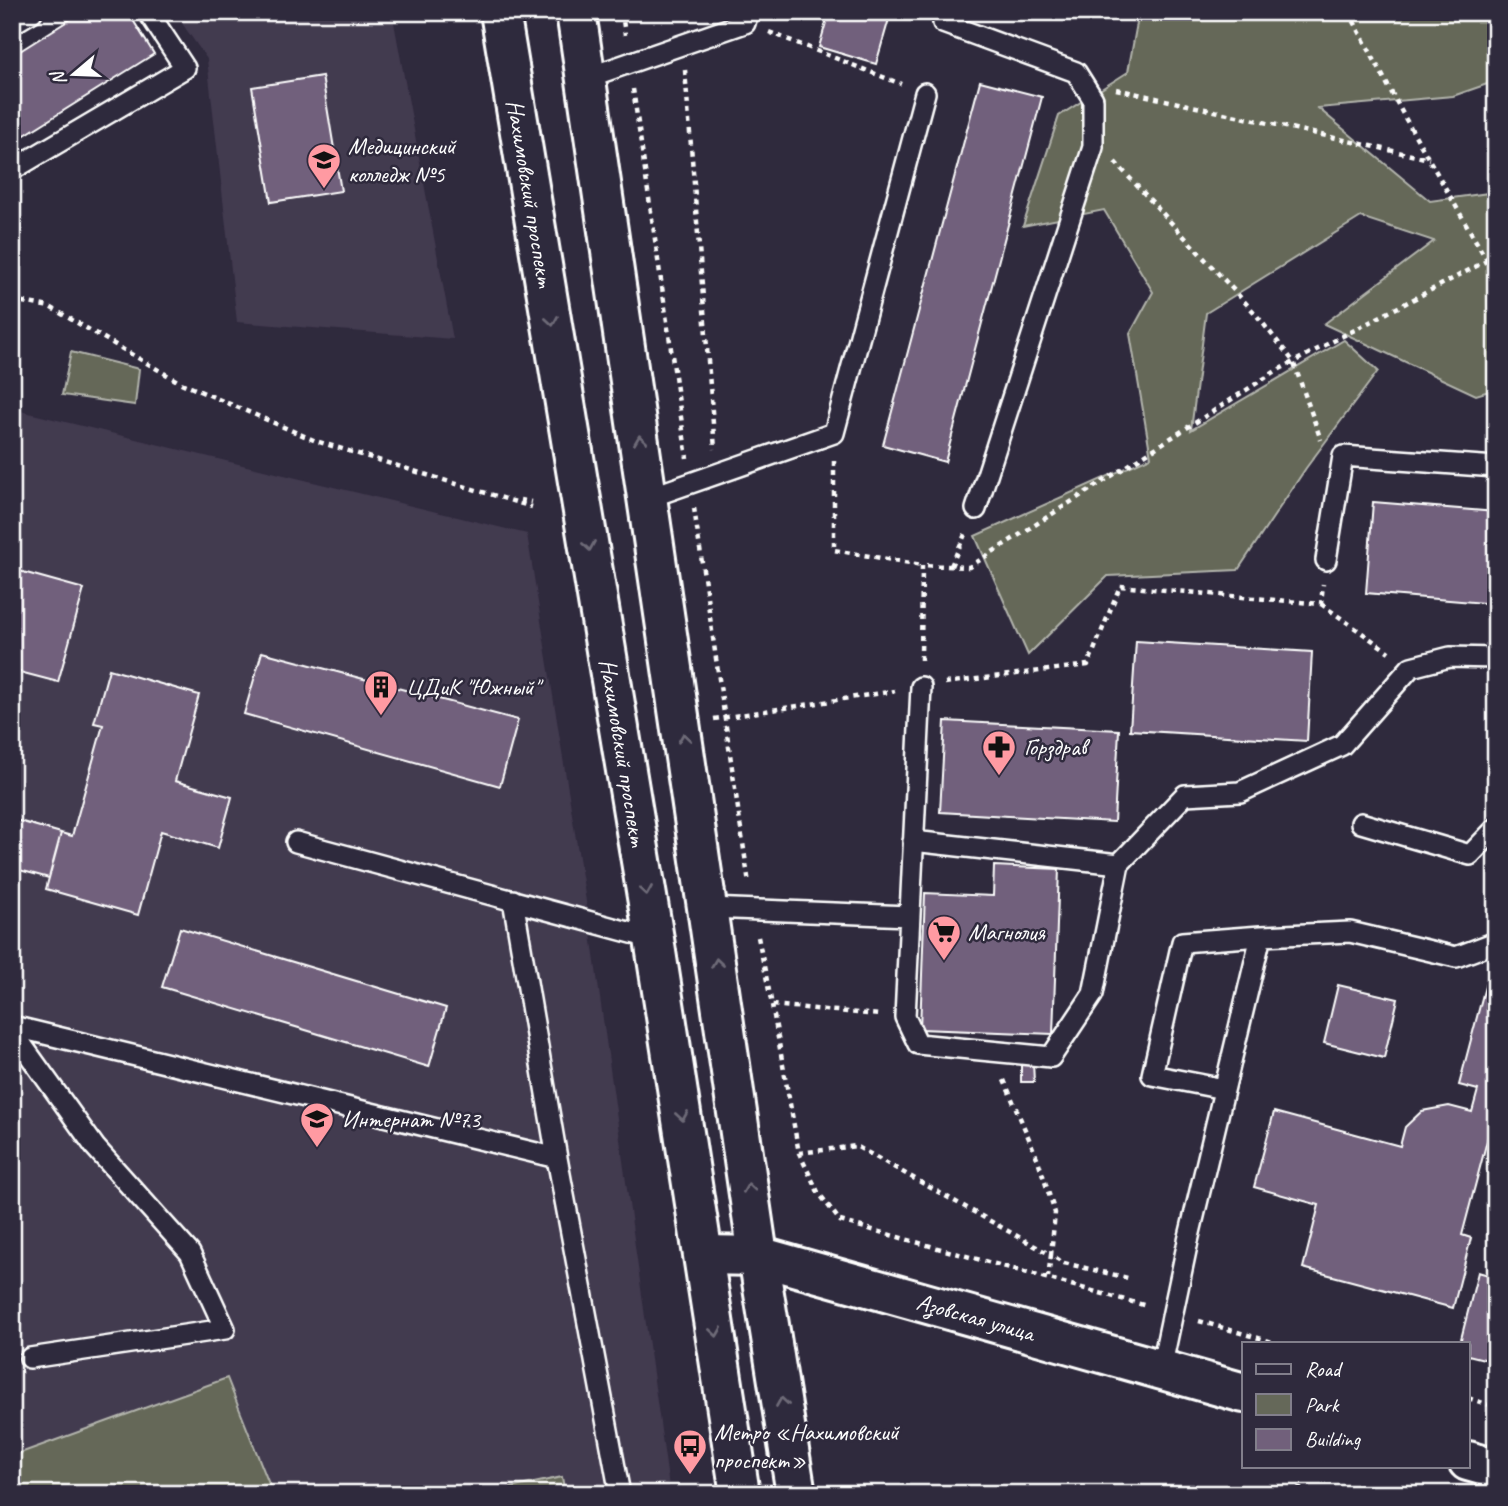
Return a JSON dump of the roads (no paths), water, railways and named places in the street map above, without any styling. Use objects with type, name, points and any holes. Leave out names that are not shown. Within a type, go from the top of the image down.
[{"type":"main road","name":"Нахимовский проспект","points":[[500,12],[654,939],[740,1494]]},
{"type":"main road","points":[[576,12],[758,1256],[796,1494]]},
{"type":"main road","name":"Азовская улица","points":[[704,1255],[758,1256],[1242,1392]]},
{"type":"main road","points":[[1470,1462],[1496,1469]]},
{"type":"lane","points":[[12,24],[32,12]]},
{"type":"lane","points":[[12,170],[186,68],[148,12]]},
{"type":"lane","points":[[946,12],[943,23],[1076,72],[1093,99],[1093,147],[976,509]]},
{"type":"lane","points":[[586,78],[683,45],[747,18]]},
{"type":"lane","points":[[648,498],[834,433],[925,93]]},
{"type":"lane","points":[[1326,560],[1343,456],[1496,467]]},
{"type":"lane","points":[[921,687],[905,1017],[918,1044],[1051,1057],[1093,994],[1119,864],[1185,795],[1240,792],[1342,745],[1411,667],[1450,657],[1496,658]]},
{"type":"lane","points":[[1361,823],[1470,855],[1496,828]]},
{"type":"lane","points":[[913,841],[1119,864]]},
{"type":"lane","points":[[296,842],[654,939]]},
{"type":"lane","points":[[513,900],[620,1494]]},
{"type":"lane","points":[[709,908],[909,916]]},
{"type":"lane","points":[[1224,1089],[1152,1075],[1182,942],[1350,932],[1457,957],[1496,942]]},
{"type":"lane","points":[[1161,1369],[1261,936]]},
{"type":"lane","points":[[12,1028],[558,1158]]},
{"type":"lane","points":[[12,1028],[96,1147],[190,1253],[225,1329],[30,1358]]},
{"type":"place","name":"Медицинский колледж №5","points":[[324,190]]},
{"type":"place","name":"ЦДиК \"Южный\"","points":[[381,717]]},
{"type":"place","name":"Горздрав","points":[[999,777]]},
{"type":"place","name":"Магнолия","points":[[944,962]]},
{"type":"place","name":"Интернат №73","points":[[317,1149]]},
{"type":"place","name":"Метро «Нахимовский проспект»","points":[[690,1476]]}]
